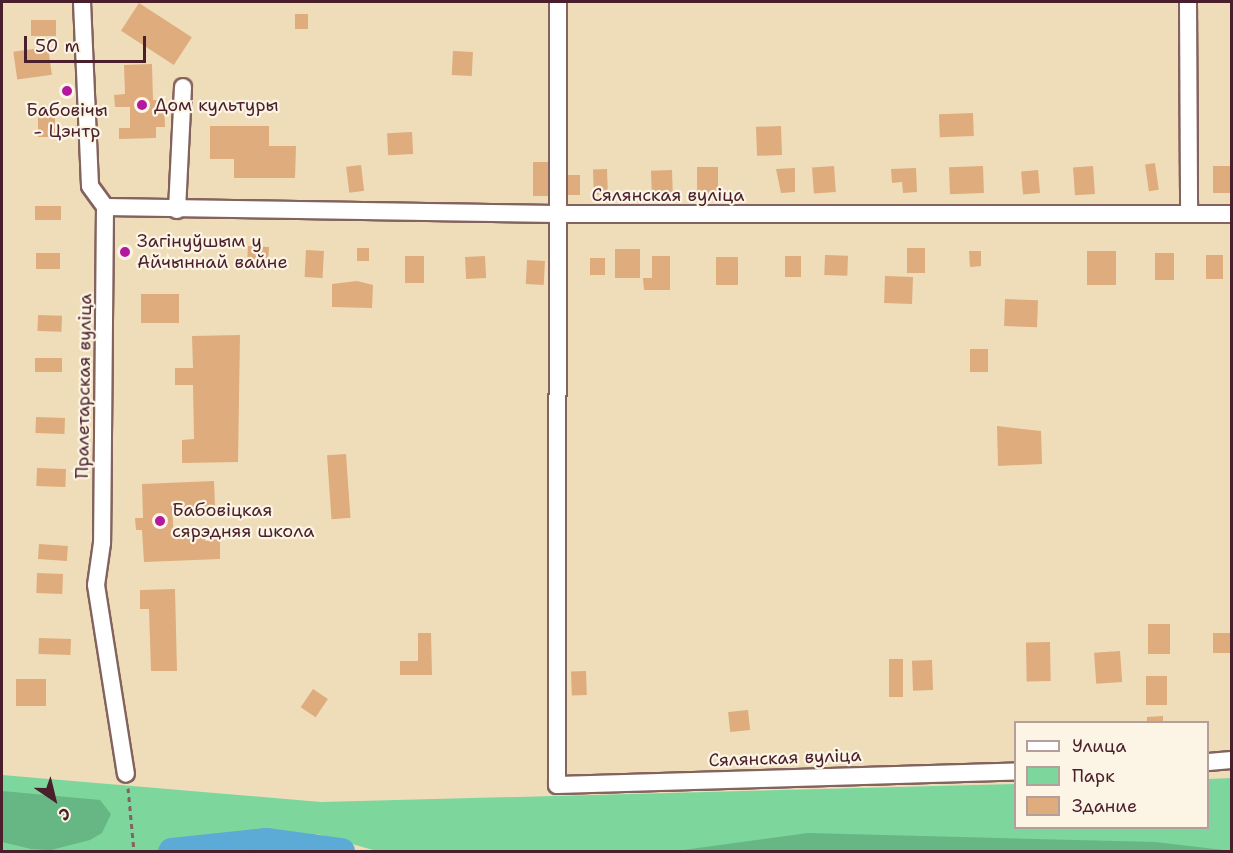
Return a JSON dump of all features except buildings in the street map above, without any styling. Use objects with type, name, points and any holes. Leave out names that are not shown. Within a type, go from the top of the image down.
[{"type":"street","points":[[82,2],[90,186],[105,207]]},
{"type":"street","points":[[556,214],[558,2]]},
{"type":"street","points":[[1188,2],[1189,214]]},
{"type":"street","points":[[177,210],[183,87]]},
{"type":"street","name":"Сялянская вуліца","points":[[105,207],[177,210],[556,214],[1232,214]]},
{"type":"street","name":"Пралетарская вуліца","points":[[105,207],[102,543],[96,585],[126,774]]},
{"type":"street","name":"Сялянская вуліца","points":[[556,214],[557,785],[1014,771]]},
{"type":"street","points":[[1209,762],[1232,760]]},
{"type":"path","points":[[126,774],[135,851]]},
{"type":"green space","points":[[2,775],[321,802],[1014,784],[1014,829],[1209,829],[1209,779],[1231,778],[1231,851],[380,852],[317,834],[315,851],[2,851]]},
{"type":"green space","points":[[2,791],[100,800],[111,814],[102,833],[90,840],[51,850],[31,849],[2,842]]},
{"type":"green space","points":[[808,833],[1155,842],[1232,851],[676,851]]},
{"type":"waterway","points":[[172,852],[266,842],[341,852]]},
{"type":"place","name":"Бабовічы - Цэнтр","points":[[67,91]]},
{"type":"place","name":"Дом культуры","points":[[142,105]]},
{"type":"place","name":"Загінуўшым у Айчыннай вайне","points":[[125,252]]},
{"type":"place","name":"Бабовіцкая сярэдняя школа","points":[[160,521]]}]
